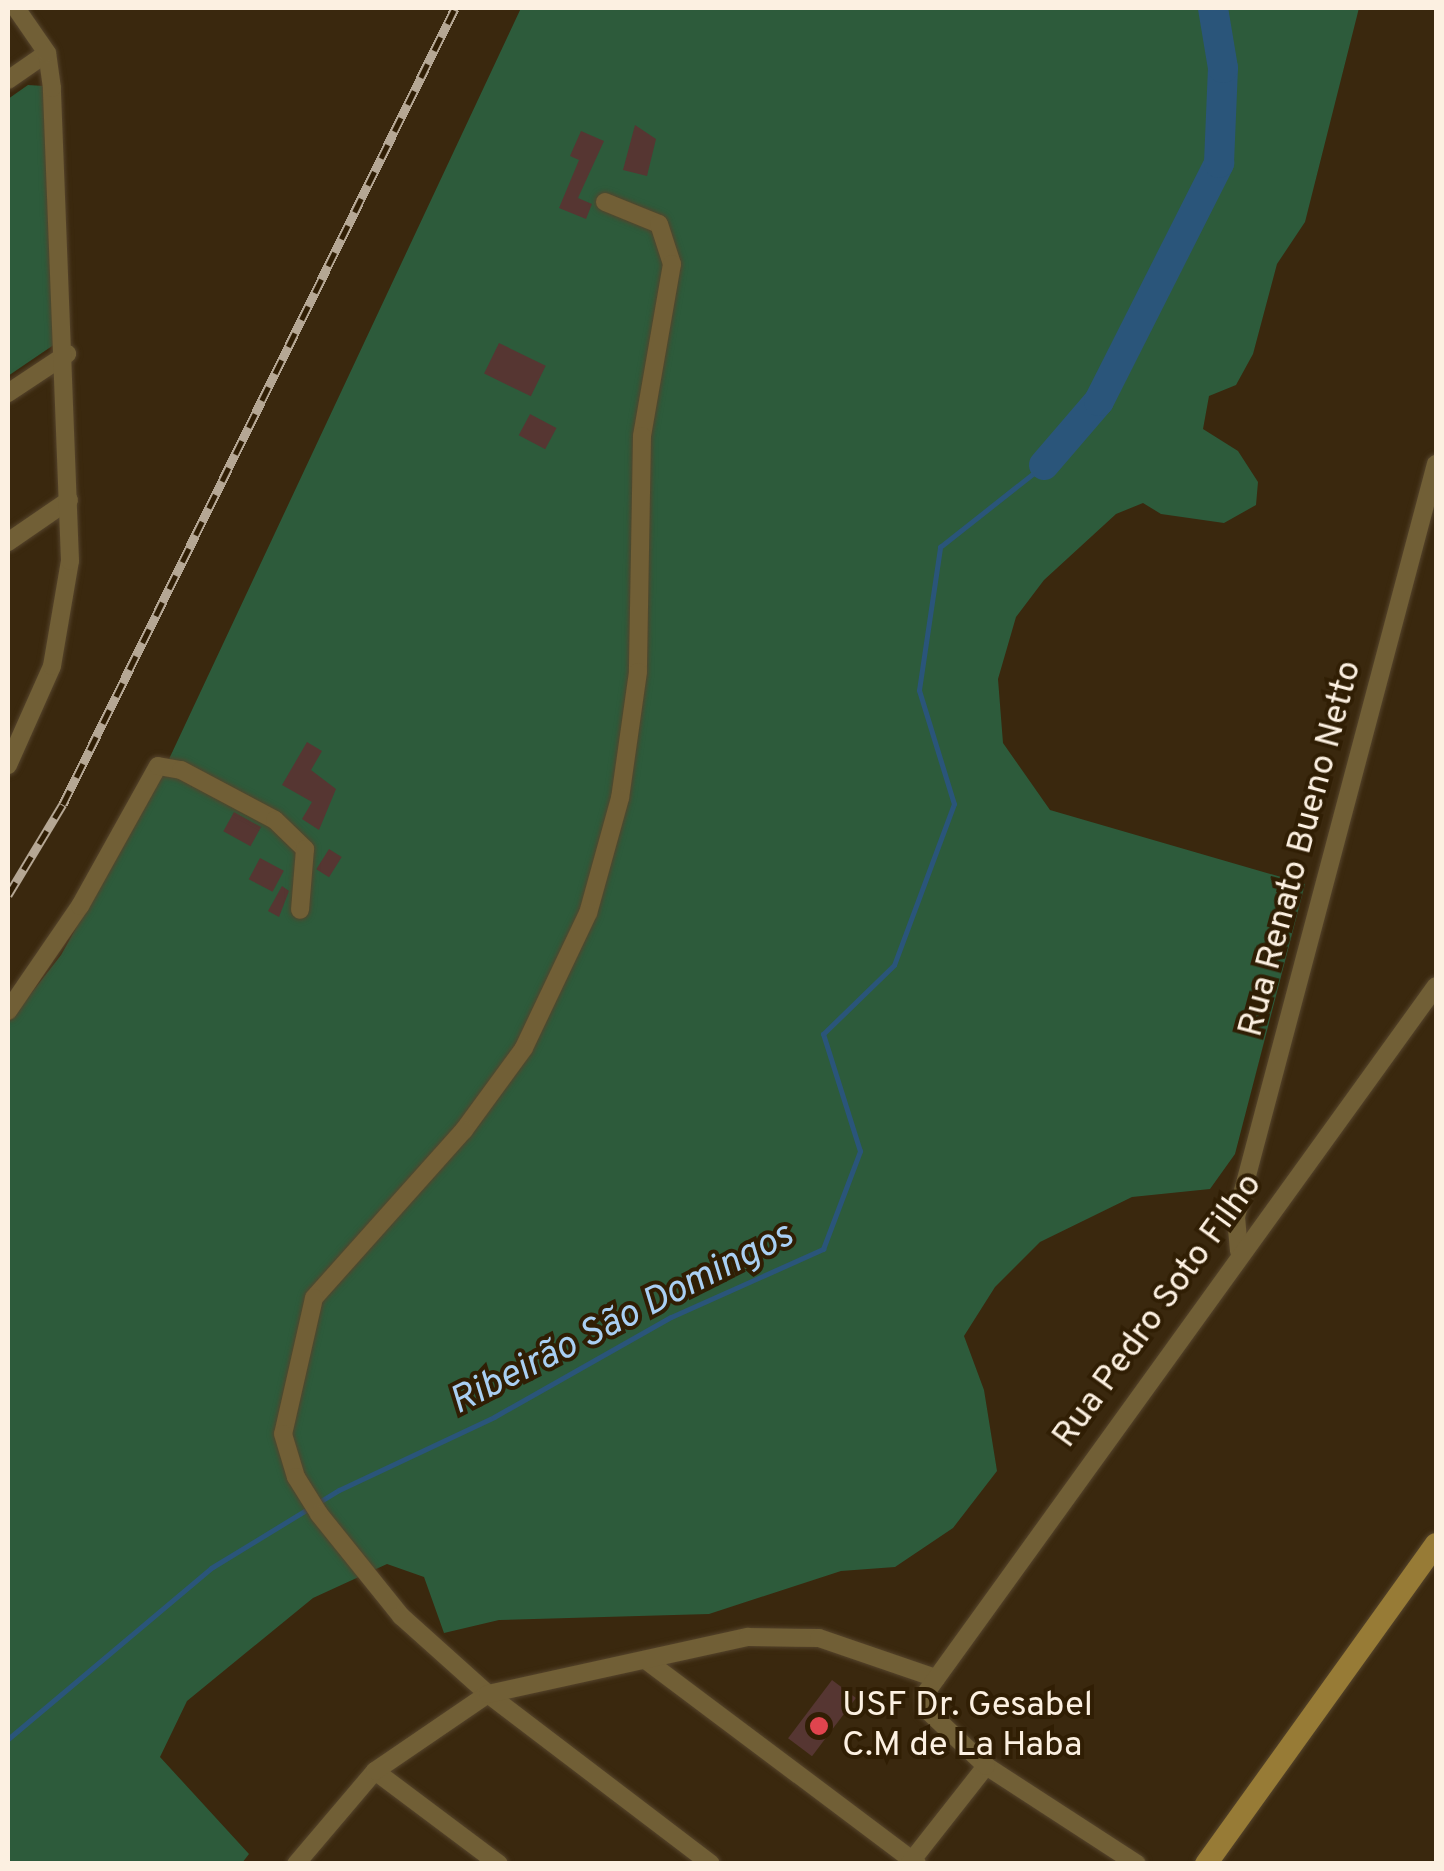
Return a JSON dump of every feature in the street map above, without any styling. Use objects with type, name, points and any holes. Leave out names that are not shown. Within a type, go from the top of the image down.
[{"type":"main road","points":[[1206,1864],[1284,1749],[1436,1544]]},
{"type":"main road","points":[[1188,1864],[1284,1749]]},
{"type":"main road","points":[[1225,1864],[1284,1749]]},
{"type":"street","points":[[10,759],[68,607],[69,500],[67,354],[47,53],[16,8]]},
{"type":"street","points":[[8,80],[47,53]]},
{"type":"street","points":[[605,202],[659,224],[672,264],[642,436],[638,672],[620,798],[588,913],[524,1048],[464,1130],[314,1298],[283,1434],[319,1514],[401,1616],[488,1694],[711,1864]]},
{"type":"street","points":[[8,394],[67,354]]},
{"type":"street","name":"Rua Renato Bueno Netto","points":[[1239,1251],[1236,1217],[1436,464]]},
{"type":"street","points":[[8,542],[69,500]]},
{"type":"street","points":[[8,719],[28,720]]},
{"type":"street","points":[[8,1011],[80,906],[158,766],[181,770],[274,820],[305,849],[300,910]]},
{"type":"street","name":"Rua Pedro Soto Filho","points":[[936,1678],[1239,1251],[1436,986]]},
{"type":"street","points":[[296,1864],[376,1771],[488,1694],[748,1637],[819,1638],[936,1678],[925,1694],[926,1709],[986,1766],[1134,1863]]},
{"type":"street","points":[[646,1660],[913,1862],[986,1766]]},
{"type":"street","points":[[376,1771],[499,1864]]},
{"type":"green space","points":[[521,8],[1359,8],[1305,222],[1277,264],[1253,354],[1236,385],[1209,396],[1203,429],[1238,451],[1258,482],[1256,505],[1224,523],[1161,514],[1143,503],[1116,514],[1044,580],[1016,617],[998,679],[1003,743],[1050,810],[1305,884],[1235,1154],[1210,1189],[1132,1197],[1040,1242],[995,1287],[964,1336],[984,1390],[997,1471],[953,1528],[895,1567],[841,1571],[709,1614],[499,1620],[444,1633],[424,1577],[387,1564],[313,1598],[187,1701],[160,1757],[249,1854],[242,1863],[8,1863],[8,1023],[61,955],[162,774]]},
{"type":"green space","points":[[28,85],[44,86],[58,342],[8,376],[8,99]]},
{"type":"building","points":[[635,125],[656,139],[647,176],[623,170]]},
{"type":"building","points":[[581,131],[604,141],[578,198],[592,204],[586,219],[559,208],[579,160],[570,156]]},
{"type":"building","points":[[499,343],[546,366],[531,396],[484,374]]},
{"type":"building","points":[[530,414],[556,428],[545,449],[519,435]]},
{"type":"building","points":[[307,742],[322,751],[311,770],[336,789],[319,830],[302,819],[312,802],[282,785]]},
{"type":"building","points":[[234,812],[261,827],[250,846],[223,831]]},
{"type":"building","points":[[329,849],[342,857],[329,877],[316,869]]},
{"type":"building","points":[[260,858],[284,871],[273,892],[249,879]]},
{"type":"building","points":[[282,886],[289,891],[279,917],[268,911]]},
{"type":"building","name":"USF Dr. Gesabel C.M de La Haba","points":[[832,1680],[856,1698],[812,1756],[788,1738]]},
{"type":"waterway","points":[[1044,465],[1099,401],[1219,163],[1223,68],[1213,8]]},
{"type":"waterway","name":"Ribeirão São Domingos","points":[[8,1739],[211,1568],[339,1490],[494,1417],[671,1317],[823,1249],[860,1151],[823,1034],[894,965],[954,804],[919,690],[940,547],[1044,465]]},
{"type":"railway","points":[[8,895],[63,804],[455,8]]},
{"type":"place","name":"USF Dr. Gesabel C.M de La Haba","points":[[819,1726]]}]
